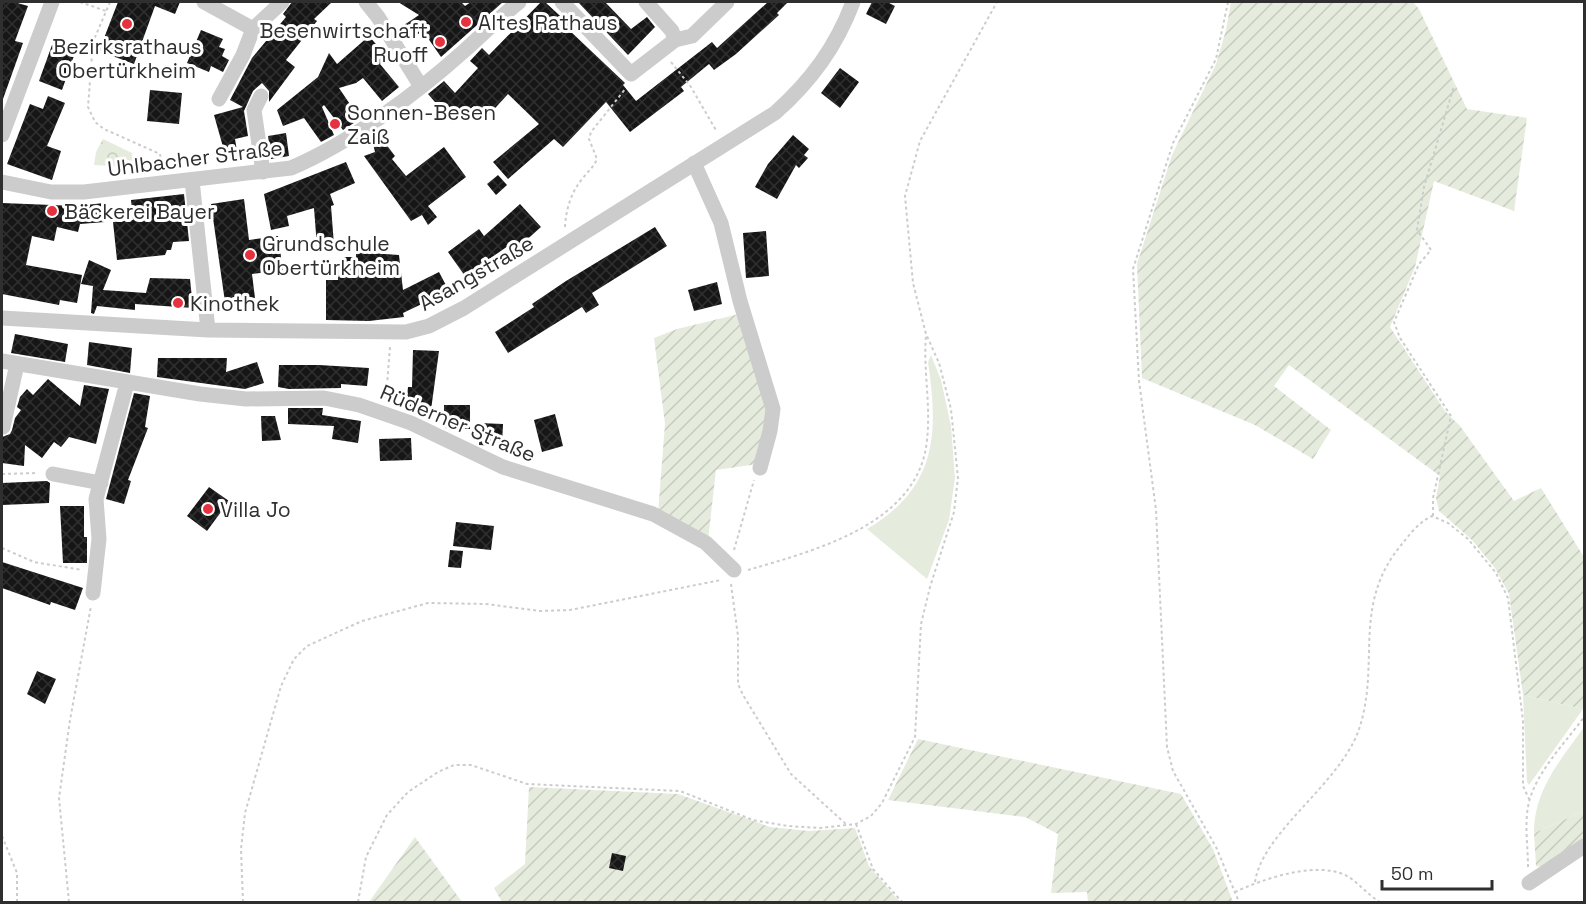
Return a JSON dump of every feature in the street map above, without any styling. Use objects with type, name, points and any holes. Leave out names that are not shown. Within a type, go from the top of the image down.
[{"type":"street","points":[[2,135],[52,2]]},
{"type":"street","points":[[204,2],[252,29]]},
{"type":"street","points":[[219,99],[243,54],[252,29],[282,2]]},
{"type":"street","points":[[366,2],[378,9],[420,85]]},
{"type":"street","name":"Uhlbacher Straße","points":[[2,182],[51,192],[84,192],[291,168],[322,155],[420,85],[463,52],[519,2]]},
{"type":"street","points":[[562,2],[631,74],[675,40],[692,36],[727,2]]},
{"type":"street","points":[[646,2],[672,31],[675,40]]},
{"type":"street","name":"Asangstraße","points":[[2,318],[208,330],[406,332],[445,318],[775,113],[806,84],[832,48],[853,2]]},
{"type":"street","points":[[261,96],[254,110],[263,172]]},
{"type":"street","points":[[694,163],[721,223],[740,301],[773,409],[771,431],[760,468]]},
{"type":"street","points":[[192,180],[208,330]]},
{"type":"street","name":"Rüderner Straße","points":[[2,361],[127,383],[236,398],[324,398],[385,413],[435,433],[503,467],[653,514],[701,540],[731,570]]},
{"type":"street","points":[[3,427],[17,364]]},
{"type":"street","points":[[93,593],[99,539],[96,499],[127,383]]},
{"type":"street","points":[[53,474],[101,483]]},
{"type":"street","points":[[1529,883],[1584,846]]},
{"type":"path","points":[[80,2],[106,11]]},
{"type":"path","points":[[110,2],[93,42],[88,107],[95,122],[104,129],[160,154],[164,183]]},
{"type":"path","points":[[358,903],[368,851],[391,809],[404,795],[427,779],[458,764],[471,765],[527,784],[680,791],[738,815],[771,824],[810,828],[856,824],[871,816],[882,803],[914,742],[921,624],[957,499],[958,451],[951,409],[939,363],[926,334],[912,273],[904,205],[906,189],[920,141],[997,2]]},
{"type":"path","points":[[1228,2],[1216,59],[1170,153],[1148,217],[1133,273],[1139,381],[1156,510],[1167,747],[1173,771],[1216,847],[1239,903]]},
{"type":"path","points":[[677,69],[691,87],[724,145]]},
{"type":"path","points":[[1433,516],[1433,498],[1451,416],[1394,324],[1411,281],[1431,250],[1417,230],[1423,191],[1454,86]]},
{"type":"path","points":[[570,242],[565,224],[569,199],[582,178],[594,167],[597,159],[589,139],[591,132],[625,90]]},
{"type":"path","points":[[385,413],[390,332]]},
{"type":"path","points":[[243,903],[241,849],[246,809],[281,686],[294,659],[310,643],[378,616],[428,603],[486,604],[536,611],[570,610],[709,584],[731,570],[756,568],[858,530],[883,514],[909,491],[922,468],[927,441],[926,334]]},
{"type":"path","points":[[760,468],[756,472],[731,570],[738,636],[738,684],[742,695],[791,774],[848,826]]},
{"type":"path","points":[[2,474],[53,474]]},
{"type":"path","points":[[1255,882],[1265,853],[1326,782],[1353,742],[1366,699],[1371,611],[1378,583],[1403,543],[1422,522],[1433,516]]},
{"type":"path","points":[[1433,516],[1448,523],[1468,539],[1496,573],[1508,598],[1523,721],[1523,786],[1530,801]]},
{"type":"path","points":[[2,548],[34,562],[97,572]]},
{"type":"path","points":[[69,903],[59,798],[70,720],[93,593]]},
{"type":"path","points":[[1529,883],[1530,801],[1538,782],[1584,717]]},
{"type":"path","points":[[856,824],[873,869],[902,903]]},
{"type":"path","points":[[2,836],[17,873],[17,903]]},
{"type":"path","points":[[1235,892],[1255,882],[1305,870],[1326,870],[1347,877],[1380,903]]},
{"type":"green space","points":[[1231,2],[1413,2],[1419,9],[1467,109],[1527,118],[1514,211],[1434,181],[1415,267],[1390,327],[1445,411],[1460,426],[1514,501],[1541,488],[1584,557],[1583,709],[1523,695],[1509,594],[1495,568],[1472,540],[1439,511],[1436,498],[1440,476],[1289,365],[1274,386],[1331,430],[1313,459],[1255,425],[1142,378],[1137,264],[1172,155],[1216,64]]},
{"type":"green space","points":[[103,139],[132,153],[133,167],[94,165],[96,152]]},
{"type":"green space","points":[[739,314],[769,409],[758,464],[716,470],[708,540],[658,513],[665,424],[654,338],[677,329]]},
{"type":"green space","points":[[931,355],[941,380],[951,426],[955,478],[949,520],[927,579],[867,529],[890,513],[907,496],[920,478],[928,458],[933,414],[928,362]]},
{"type":"green space","points":[[1523,695],[1583,709],[1529,785],[1527,782]]},
{"type":"green space","points":[[1584,727],[1584,811],[1534,833],[1535,817],[1543,790]]},
{"type":"green space","points":[[918,739],[1181,794],[1213,849],[1233,902],[1088,902],[1087,892],[1051,893],[1058,834],[1025,817],[888,800]]},
{"type":"green space","points":[[529,787],[678,794],[770,827],[809,831],[855,828],[869,866],[900,902],[502,902],[494,888],[525,864]]},
{"type":"green space","points":[[1584,811],[1584,842],[1544,867],[1536,866],[1534,833]]},
{"type":"green space","points":[[415,837],[462,902],[369,902]]},
{"type":"building","points":[[2,2],[14,2],[28,6],[15,41],[23,43],[3,99]]},
{"type":"building","points":[[118,2],[180,2],[175,14],[155,6],[134,64],[99,51]]},
{"type":"building","points":[[292,2],[332,2],[314,19],[317,21],[286,60],[295,67],[269,102],[269,91],[262,83],[253,91],[244,111],[248,136],[235,139],[237,151],[225,154],[214,115],[243,107],[230,100],[252,58],[286,17],[283,14]]},
{"type":"building","points":[[398,2],[461,2],[465,6],[471,2],[503,2],[441,57],[423,31],[412,38],[404,25],[419,15]]},
{"type":"building","points":[[541,2],[545,2],[571,26],[568,29],[625,83],[623,85],[636,101],[712,42],[717,48],[768,2],[788,2],[777,13],[779,15],[736,54],[714,70],[709,64],[681,87],[684,91],[630,132],[606,102],[563,147],[554,139],[508,179],[493,162],[539,124],[508,94],[487,117],[474,106],[453,123],[428,94],[444,81],[455,93],[478,68],[470,61],[482,48],[489,55]]},
{"type":"building","points":[[578,2],[605,2],[631,29],[647,17],[655,27],[628,55]]},
{"type":"building","points":[[872,2],[887,2],[895,6],[886,24],[866,14]]},
{"type":"building","points":[[201,30],[223,39],[219,47],[225,49],[222,56],[229,60],[223,72],[211,66],[209,72],[187,63]]},
{"type":"building","points":[[369,36],[387,57],[380,64],[399,87],[382,101],[363,78],[356,83],[339,88],[360,119],[343,130],[324,105],[322,107],[334,135],[321,142],[304,118],[283,126],[277,110],[318,77],[329,53],[337,64]]},
{"type":"building","points":[[52,45],[75,53],[62,90],[39,81]]},
{"type":"building","points":[[840,68],[859,82],[840,108],[821,93]]},
{"type":"building","points":[[150,90],[182,93],[179,124],[147,121]]},
{"type":"building","points":[[48,96],[65,103],[47,146],[61,151],[52,180],[7,164],[30,104],[43,109]]},
{"type":"building","points":[[376,131],[395,156],[392,159],[406,176],[444,147],[466,177],[428,206],[437,217],[428,225],[422,215],[411,221],[364,156],[375,152],[371,135]]},
{"type":"building","points":[[286,133],[289,156],[271,159],[268,136]]},
{"type":"building","points":[[793,135],[809,149],[804,155],[808,158],[799,168],[796,165],[777,199],[755,187],[768,164]]},
{"type":"building","points":[[346,162],[355,183],[330,194],[334,205],[331,206],[334,245],[317,247],[314,208],[287,216],[289,226],[271,230],[264,194]]},
{"type":"building","points":[[498,175],[507,185],[496,195],[487,184]]},
{"type":"building","points":[[184,194],[189,241],[173,242],[171,250],[167,250],[165,255],[117,260],[113,222],[133,220],[131,200]]},
{"type":"building","name":"Grundschule Obertürkheim","points":[[244,199],[249,240],[278,236],[283,270],[252,274],[255,298],[225,302],[211,204]]},
{"type":"building","points":[[2,203],[77,206],[104,203],[105,222],[80,224],[78,232],[57,227],[54,241],[32,236],[26,265],[82,275],[77,303],[60,300],[59,305],[2,294]]},
{"type":"building","points":[[520,204],[541,227],[513,252],[508,246],[465,276],[448,252],[479,229],[484,236]]},
{"type":"building","points":[[655,227],[667,246],[592,293],[599,305],[586,313],[582,307],[508,353],[495,332],[534,307],[532,304],[566,281]]},
{"type":"building","points":[[766,231],[769,276],[746,278],[743,233]]},
{"type":"building","points":[[356,252],[399,255],[403,290],[439,272],[449,291],[403,313],[404,317],[369,321],[326,320],[326,280],[338,280],[338,270],[342,270],[342,257],[356,257]]},
{"type":"building","points":[[89,260],[111,270],[103,290],[146,293],[150,278],[190,279],[193,308],[135,304],[135,310],[97,306],[94,314],[91,313],[93,286],[81,284]]},
{"type":"building","points":[[717,282],[722,304],[694,311],[688,290]]},
{"type":"building","points":[[15,334],[68,344],[65,362],[11,353]]},
{"type":"building","points":[[89,342],[132,348],[130,373],[87,365]]},
{"type":"building","points":[[413,350],[439,351],[431,410],[406,408],[408,387],[412,387]]},
{"type":"building","points":[[158,358],[227,358],[226,372],[257,362],[264,383],[245,389],[157,377]]},
{"type":"building","points":[[279,365],[369,368],[367,386],[341,384],[341,388],[289,389],[278,387]]},
{"type":"building","points":[[48,379],[80,406],[84,385],[109,389],[96,444],[69,437],[61,447],[54,442],[42,458],[25,445],[24,466],[2,463],[2,437],[10,434],[15,418],[21,410],[17,407],[20,397],[27,389],[33,395]]},
{"type":"building","points":[[134,393],[150,396],[145,427],[148,428],[128,480],[131,481],[124,504],[106,499]]},
{"type":"building","points":[[444,405],[470,405],[470,429],[444,428]]},
{"type":"building","points":[[288,408],[323,408],[322,415],[361,421],[358,443],[332,439],[334,426],[288,424]]},
{"type":"building","points":[[555,414],[563,446],[542,452],[534,420]]},
{"type":"building","points":[[261,416],[275,416],[281,440],[262,441]]},
{"type":"building","points":[[479,423],[503,424],[502,446],[479,445]]},
{"type":"building","points":[[411,438],[412,460],[380,461],[379,439]]},
{"type":"building","points":[[47,481],[50,483],[49,503],[2,505],[2,483]]},
{"type":"building","name":"Villa Jo","points":[[209,487],[229,501],[207,531],[187,516]]},
{"type":"building","points":[[60,506],[84,506],[87,563],[63,563]]},
{"type":"building","points":[[456,522],[494,526],[491,550],[453,546]]},
{"type":"building","points":[[450,550],[463,551],[461,568],[448,567]]},
{"type":"building","points":[[2,562],[83,588],[75,610],[51,602],[50,605],[2,588]]},
{"type":"building","points":[[37,671],[56,679],[45,704],[27,694]]},
{"type":"building","points":[[612,853],[626,856],[623,871],[609,868]]},
{"type":"place","name":"Altes Rathaus","points":[[466,22]]},
{"type":"place","name":"Bezirksrathaus Obertürkheim","points":[[127,24]]},
{"type":"place","name":"Besenwirtschaft Ruoff","points":[[440,42]]},
{"type":"place","name":"Sonnen-Besen Zaiß","points":[[335,124]]},
{"type":"place","name":"Bäckerei Bayer","points":[[52,211]]},
{"type":"place","name":"Grundschule Obertürkheim","points":[[250,255]]},
{"type":"place","name":"Kinothek","points":[[178,303]]},
{"type":"place","name":"Villa Jo","points":[[208,509]]}]
